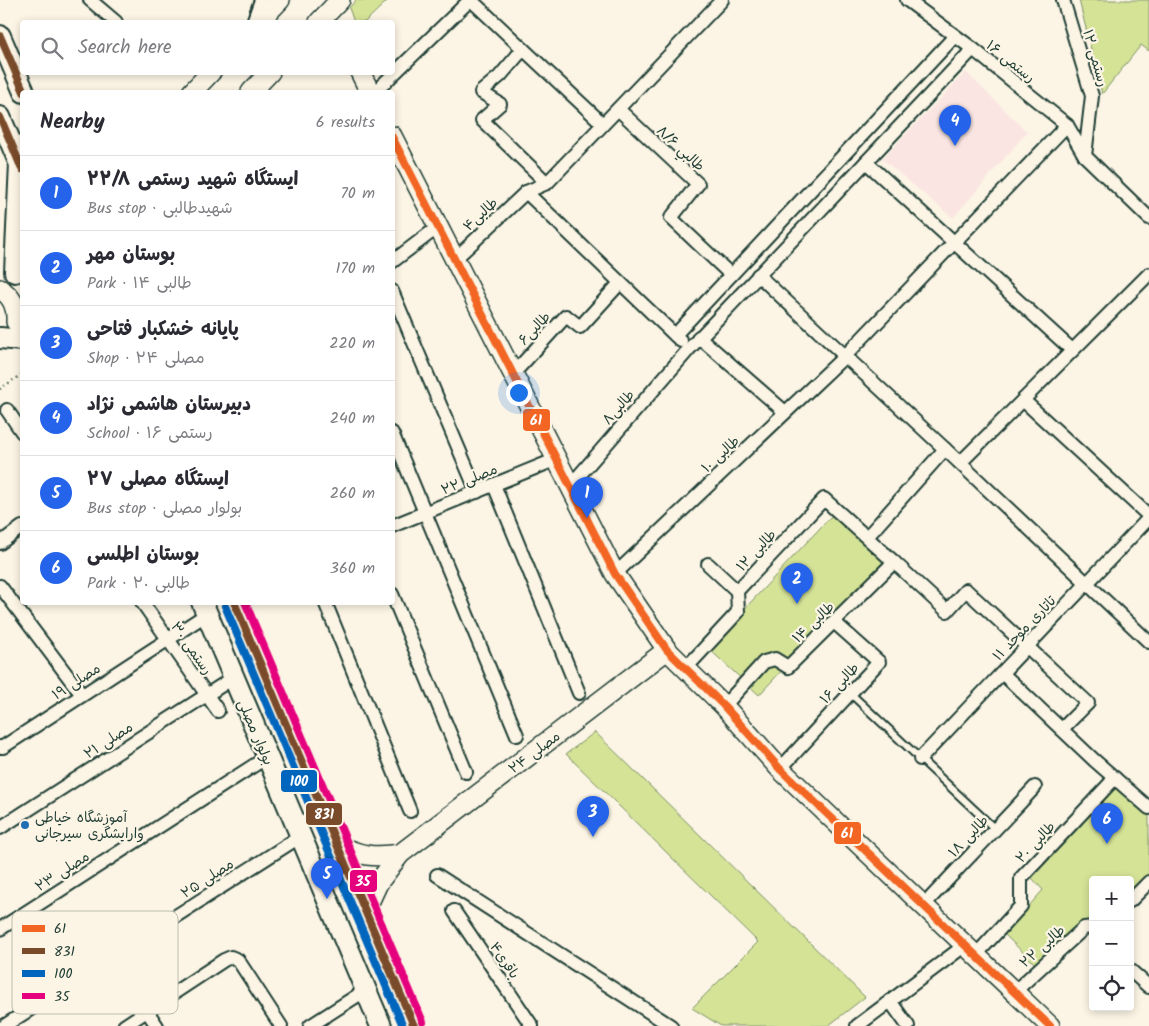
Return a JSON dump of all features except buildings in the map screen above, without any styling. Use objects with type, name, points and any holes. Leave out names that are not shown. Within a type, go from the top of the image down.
[{"type":"main road","points":[[0,36],[23,90]]},
{"type":"main road","points":[[0,117],[20,164]]},
{"type":"main road","points":[[12,274],[20,178]]},
{"type":"main road","points":[[0,337],[20,326]]},
{"type":"main road","points":[[235,605],[414,1026]]},
{"type":"main road","name":"بولوار مصلی","points":[[205,608],[381,1026]]},
{"type":"street","points":[[90,0],[114,20]]},
{"type":"street","points":[[254,20],[261,0]]},
{"type":"street","points":[[261,20],[280,0]]},
{"type":"street","points":[[395,73],[470,0],[602,124]]},
{"type":"street","points":[[688,349],[526,192],[547,183],[720,0]]},
{"type":"street","name":"رستمی ۱۶","points":[[907,0],[973,49],[1067,125],[1084,156]]},
{"type":"street","name":"رستمی ۱۲","points":[[1063,0],[1092,96],[1084,156]]},
{"type":"street","points":[[674,335],[955,36]]},
{"type":"street","points":[[523,49],[500,76],[481,92],[500,104],[482,120],[547,183]]},
{"type":"street","name":"طالبی۸","points":[[570,486],[699,337],[973,49]]},
{"type":"street","points":[[194,90],[208,75]]},
{"type":"street","points":[[253,90],[267,75]]},
{"type":"street","points":[[362,75],[369,90]]},
{"type":"street","points":[[377,90],[393,75]]},
{"type":"street","name":"طالبي ۸/۶","points":[[618,109],[698,184],[671,218],[731,275]]},
{"type":"street","name":"طالبی ۱۰","points":[[615,574],[845,356],[1067,125]]},
{"type":"street","points":[[395,142],[615,574],[667,650],[724,706],[780,769],[1050,1026]]},
{"type":"street","points":[[1084,156],[1149,218]]},
{"type":"street","points":[[866,162],[1072,350]]},
{"type":"street","name":"طالبی۴","points":[[455,259],[526,192]]},
{"type":"street","points":[[395,260],[438,227]]},
{"type":"street","points":[[960,463],[1149,274]]},
{"type":"street","points":[[758,275],[1149,642]]},
{"type":"street","name":"طالبی۶","points":[[513,374],[566,316],[580,327],[620,283]]},
{"type":"street","points":[[0,289],[11,298],[15,305],[20,326]]},
{"type":"street","points":[[395,299],[477,492]]},
{"type":"street","points":[[699,337],[785,412]]},
{"type":"street","points":[[1023,400],[1149,517]]},
{"type":"street","points":[[7,410],[20,429]]},
{"type":"street","points":[[395,440],[518,735]]},
{"type":"street","points":[[945,449],[867,537],[947,611],[966,590],[1088,703],[1062,729]]},
{"type":"street","name":"مصلی ۲۲","points":[[395,525],[557,459]]},
{"type":"street","points":[[494,485],[579,693]]},
{"type":"street","name":"طالبی ۱۲","points":[[686,668],[738,612],[737,591],[824,499],[867,537]]},
{"type":"street","name":"تاتاری موحد ۱۱","points":[[920,759],[1149,517]]},
{"type":"street","points":[[0,543],[20,528]]},
{"type":"street","name":"طالبی ۱۴","points":[[724,706],[764,662],[775,659],[788,667],[894,562]]},
{"type":"street","points":[[708,564],[737,591]]},
{"type":"street","points":[[0,586],[82,695]]},
{"type":"street","points":[[395,601],[466,772]]},
{"type":"street","name":"رستمی ۳۰","points":[[144,605],[218,711]]},
{"type":"street","points":[[326,605],[410,811]]},
{"type":"street","name":"مصلی ۱۹","points":[[0,747],[167,639],[205,608]]},
{"type":"street","name":"طالبی ۱۶","points":[[780,769],[879,662],[834,622]]},
{"type":"street","name":"مصلی ۲۴","points":[[365,911],[378,883],[400,854],[667,650]]},
{"type":"street","points":[[1002,673],[1149,808]]},
{"type":"street","name":"مصلی ۲۱","points":[[0,828],[233,678]]},
{"type":"street","name":"مصلی ۲۳","points":[[27,911],[267,757]]},
{"type":"street","name":"طالبی ۲۰","points":[[857,1026],[890,1001],[970,951],[1021,906],[1021,878],[1115,778]]},
{"type":"street","name":"طالبی ۱۸","points":[[923,906],[1034,787]]},
{"type":"street","name":"مصلی ۲۵","points":[[178,915],[301,836]]},
{"type":"street","points":[[337,845],[357,854],[378,857],[400,854]]},
{"type":"street","points":[[437,875],[671,1026]]},
{"type":"street","points":[[1134,897],[1149,882]]},
{"type":"street","name":"باقری۴","points":[[454,911],[532,1026]]},
{"type":"street","name":"مصلی ۲۳","points":[[0,928],[12,920]]},
{"type":"street","name":"طالبی ۲۲","points":[[1014,992],[1089,931]]},
{"type":"street","points":[[178,991],[231,957],[238,960],[281,1026]]},
{"type":"street","points":[[1134,974],[1149,987]]},
{"type":"street","points":[[310,1026],[366,990]]},
{"type":"street","points":[[890,1001],[908,1026]]},
{"type":"street","points":[[648,1011],[658,1026]]},
{"type":"street","name":"مصلی ۲۵","points":[[4,1026],[23,1014]]},
{"type":"street","points":[[124,1026],[143,1014]]},
{"type":"street","points":[[150,1014],[157,1026]]},
{"type":"lane","points":[[850,693],[995,829]]},
{"type":"path","points":[[0,389],[20,375]]},
{"type":"shaded area","points":[[966,72],[1027,132],[953,218],[882,159]]},
{"type":"green space","points":[[356,0],[388,0],[367,20],[353,20],[349,8]]},
{"type":"green space","points":[[1079,0],[1149,0],[1149,51],[1141,45],[1102,94]]},
{"type":"green space","points":[[834,513],[885,560],[759,695],[708,648]]},
{"type":"green space","points":[[595,732],[865,997],[828,1026],[721,1026],[692,1008],[758,942],[566,754]]},
{"type":"green space","points":[[1121,782],[1149,809],[1149,878],[1134,893],[1134,876],[1089,876],[1089,926],[1037,966],[1004,934],[1043,890],[1032,878]]},
{"type":"transit line","name":"831","points":[[0,36],[23,90]]},
{"type":"transit line","name":"831","points":[[0,117],[20,164]]},
{"type":"transit line","name":"61","points":[[395,143],[615,574],[667,650],[724,706],[780,769],[1050,1026]]},
{"type":"transit line","name":"831","points":[[235,605],[414,1026]]},
{"type":"transit line","name":"35","points":[[246,605],[423,1022]]},
{"type":"transit line","name":"100","points":[[225,606],[403,1026]]},
{"type":"place","name":"دبیرستان هاشمی نژاد","points":[[955,146]]},
{"type":"place","name":"ایستگاه شهید رستمی ۲۲/۸","points":[[587,518]]},
{"type":"place","name":"بوستان مهر","points":[[797,604]]},
{"type":"place","name":"آموزشگاه خیاطی وارایشگری سیرجانی","points":[[25,825]]},
{"type":"place","name":"پایانه خشکبار فتاحی","points":[[593,837]]},
{"type":"place","name":"بوستان اطلسی","points":[[1107,844]]},
{"type":"place","name":"ایستگاه مصلی ۲۷","points":[[327,899]]}]
